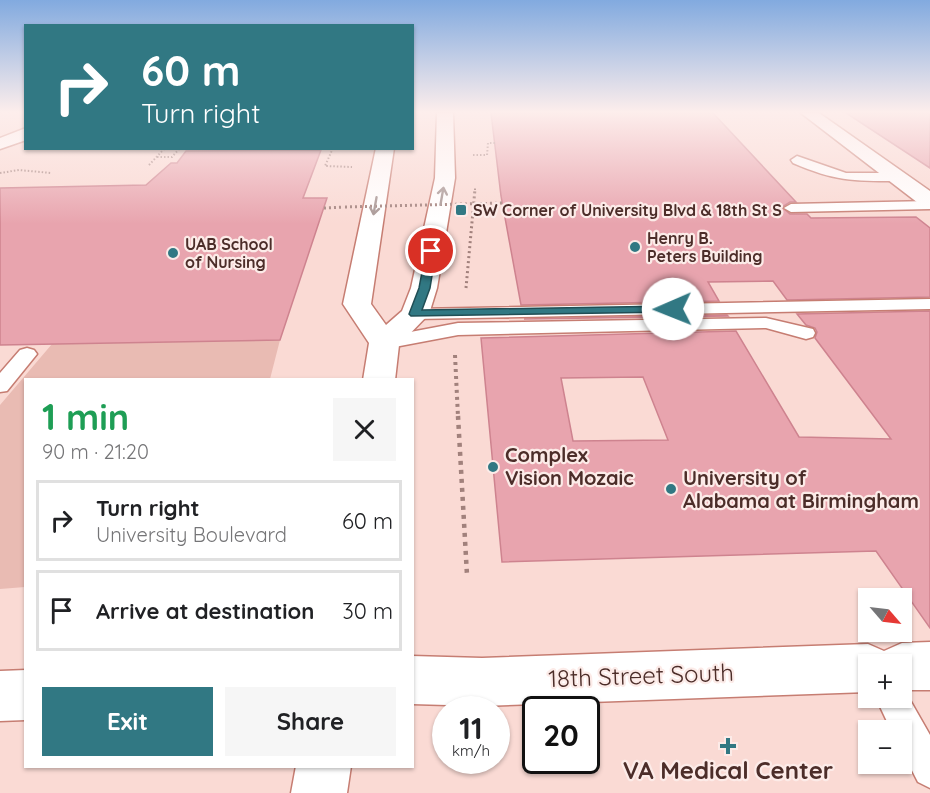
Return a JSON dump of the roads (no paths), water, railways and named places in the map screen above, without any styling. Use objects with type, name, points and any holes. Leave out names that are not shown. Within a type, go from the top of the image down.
[{"type":"main road","points":[[384,343],[357,304],[385,150]]},
{"type":"main road","points":[[379,378],[384,343],[415,314],[424,288],[445,178],[445,150]]},
{"type":"main road","points":[[860,150],[930,203]]},
{"type":"main road","points":[[912,667],[930,666]]},
{"type":"main road","name":"18th Street South","points":[[414,680],[482,682],[858,668]]},
{"type":"main road","points":[[0,696],[24,695]]},
{"type":"main road","points":[[320,793],[324,768]]},
{"type":"lane","points":[[797,160],[828,173],[846,177],[897,177]]},
{"type":"lane","points":[[791,208],[930,203]]},
{"type":"lane","points":[[415,314],[930,304]]},
{"type":"lane","points":[[384,343],[470,329],[766,323],[806,333]]},
{"type":"lane","points":[[0,386],[27,354]]},
{"type":"lane","points":[[897,708],[930,770]]},
{"type":"place","name":"SW Corner of University Blvd & 18th St S","points":[[461,210]]},
{"type":"place","name":"Henry B. Peters Building","points":[[635,247]]},
{"type":"place","name":"UAB School of Nursing","points":[[173,253]]},
{"type":"place","name":"Complex Vision Mozaic","points":[[493,467]]},
{"type":"place","name":"University of Alabama at Birmingham","points":[[671,489]]},
{"type":"place","name":"VA Medical Center","points":[[728,746]]}]
